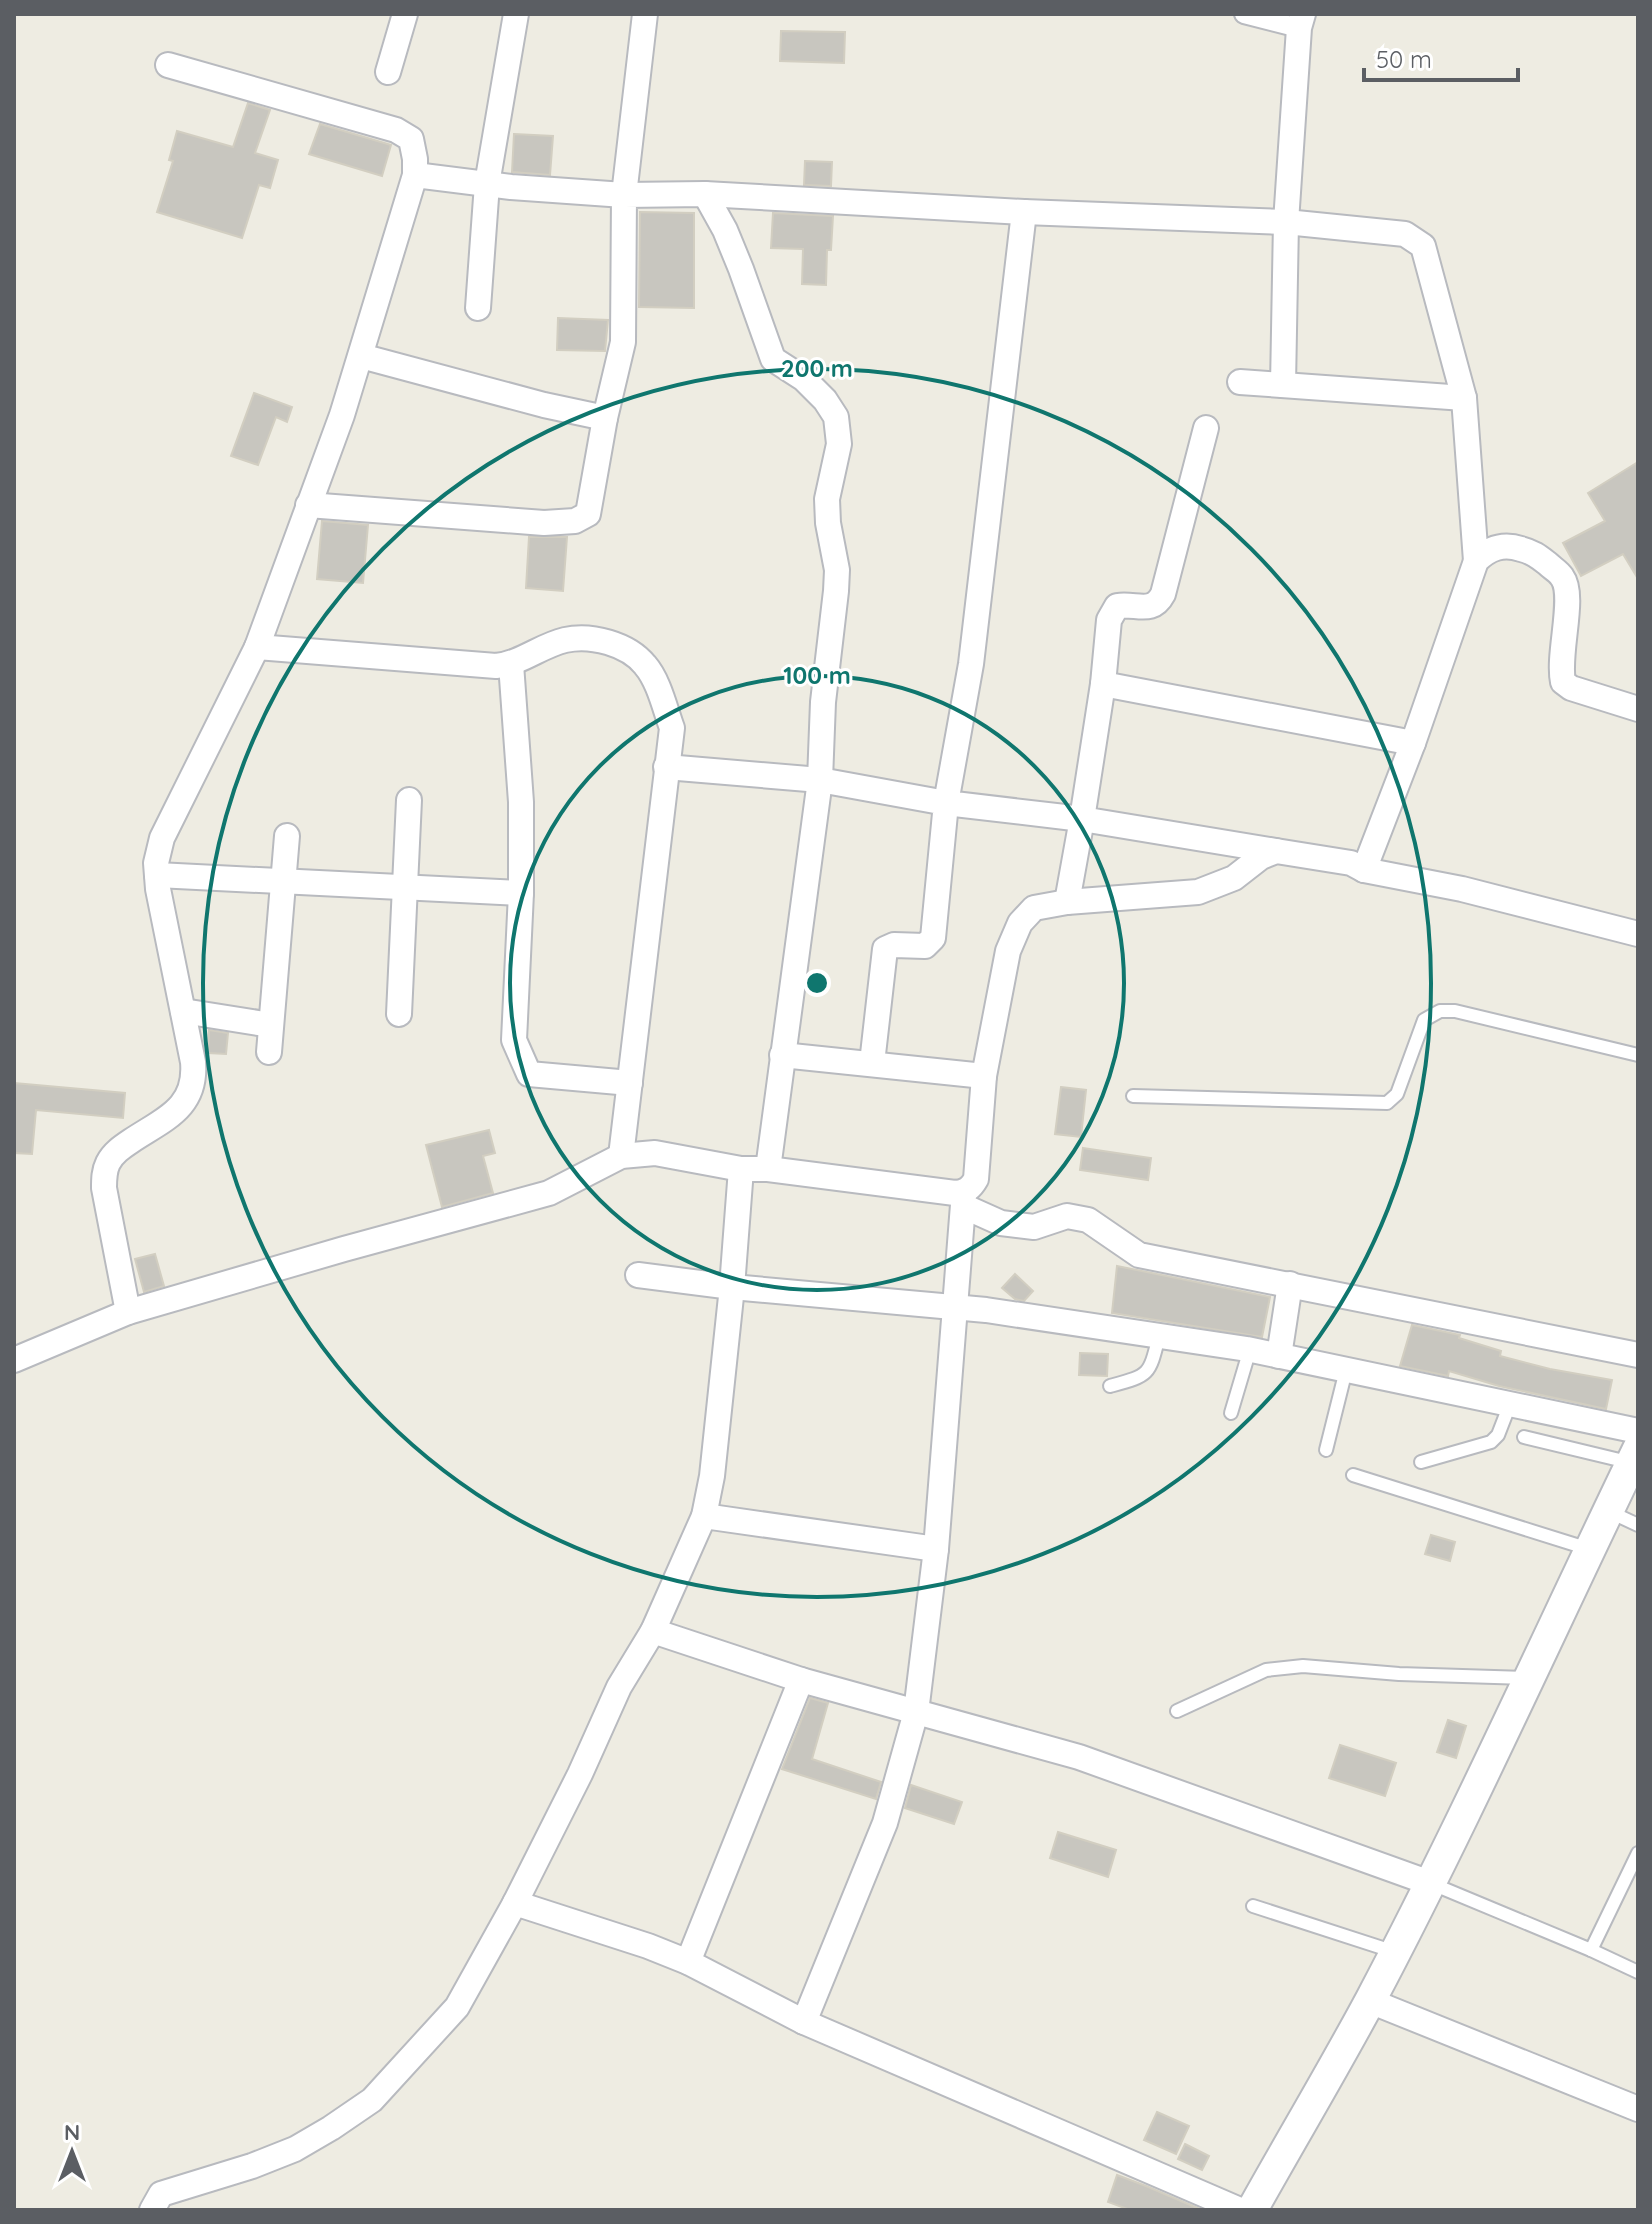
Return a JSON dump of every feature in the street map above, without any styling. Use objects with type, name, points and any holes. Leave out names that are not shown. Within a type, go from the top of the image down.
[{"type":"street","points":[[388,72],[405,14]]},
{"type":"street","points":[[478,308],[487,184],[516,14]]},
{"type":"street","points":[[308,505],[544,523],[575,521],[588,514],[605,418],[623,342],[624,195],[645,14]]},
{"type":"street","points":[[1244,14],[1301,21],[1286,222],[1283,385]]},
{"type":"street","points":[[128,1312],[104,1188],[105,1171],[118,1150],[182,1105],[192,1090],[193,1062],[157,875],[156,863],[162,838],[257,647],[323,470],[415,175],[414,149],[411,139],[404,134],[168,65]]},
{"type":"street","points":[[415,175],[624,195],[705,194],[1024,212],[1286,222],[1394,232],[1405,234],[1423,246],[1464,398],[1476,561],[1413,743],[1364,870]]},
{"type":"street","points":[[705,194],[736,256],[773,359],[804,379],[825,400],[836,417],[839,444],[827,499],[837,570],[823,702],[820,780],[768,1169]]},
{"type":"street","points":[[872,1063],[885,949],[894,945],[925,946],[933,938],[946,803],[971,664],[1024,212]]},
{"type":"street","points":[[361,356],[544,405],[605,418]]},
{"type":"street","points":[[1240,382],[1464,398]]},
{"type":"street","points":[[1067,902],[1103,684],[1109,620],[1117,606],[1145,609],[1153,606],[1163,594],[1206,428]]},
{"type":"street","points":[[1476,561],[1498,547],[1516,547],[1534,553],[1563,577],[1568,596],[1560,666],[1563,682],[1571,688],[1638,709]]},
{"type":"street","points":[[257,647],[496,666],[511,664],[567,639],[584,638],[607,642],[629,652],[646,666],[672,728],[621,1156]]},
{"type":"street","points":[[511,664],[521,802],[521,893],[514,1040],[529,1074],[630,1083]]},
{"type":"street","points":[[1103,684],[1413,743]]},
{"type":"street","points":[[666,767],[820,780],[946,803],[1082,819],[1351,863],[1364,870],[1462,889],[1638,934]]},
{"type":"street","points":[[399,1014],[409,800]]},
{"type":"street","points":[[269,1052],[287,836]]},
{"type":"street","points":[[804,2022],[885,1823],[916,1712],[936,1549],[964,1199],[976,1179],[984,1076],[1008,951],[1020,923],[1034,908],[1067,902],[1198,892],[1234,878],[1261,857],[1276,851]]},
{"type":"street","points":[[157,875],[521,893]]},
{"type":"street","points":[[183,1011],[271,1025]]},
{"type":"street","points":[[782,1055],[984,1076]]},
{"type":"street","points":[[14,1360],[128,1312],[549,1193],[621,1156],[655,1153],[741,1169],[768,1169],[955,1193],[1001,1223],[1034,1227],[1067,1216],[1088,1220],[1139,1255],[1638,1355]]},
{"type":"street","points":[[152,2210],[161,2194],[252,2166],[295,2149],[372,2100],[457,2007],[515,1903],[580,1774],[619,1687],[653,1631],[704,1516],[712,1476],[741,1169]]},
{"type":"street","points":[[638,1275],[732,1287],[954,1307],[1250,1349],[1638,1431]]},
{"type":"street","points":[[1279,1356],[1290,1284]]},
{"type":"street","points":[[1252,2210],[1395,1952],[1635,1456]]},
{"type":"street","points":[[704,1516],[936,1549]]},
{"type":"street","points":[[653,1631],[801,1680],[1079,1757],[1430,1883]]},
{"type":"street","points":[[688,1962],[801,1680]]},
{"type":"street","points":[[515,1903],[688,1962],[804,2022],[1240,2210]]},
{"type":"street","points":[[1370,2001],[1638,2109]]},
{"type":"lane","points":[[1133,1096],[1387,1103],[1397,1094],[1424,1020],[1440,1011],[1455,1011],[1638,1055]]},
{"type":"lane","points":[[1110,1386],[1140,1378],[1150,1370],[1159,1336]]},
{"type":"lane","points":[[1231,1413],[1250,1349]]},
{"type":"lane","points":[[1326,1450],[1346,1370]]},
{"type":"lane","points":[[1421,1462],[1491,1442],[1498,1435],[1510,1404]]},
{"type":"lane","points":[[1524,1437],[1635,1456]]},
{"type":"lane","points":[[1353,1475],[1589,1549]]},
{"type":"lane","points":[[1608,1511],[1638,1525]]},
{"type":"lane","points":[[1177,1711],[1266,1670],[1303,1666],[1399,1674],[1530,1678]]},
{"type":"lane","points":[[1591,1950],[1638,1853]]},
{"type":"lane","points":[[1430,1883],[1638,1972]]},
{"type":"lane","points":[[1253,1906],[1395,1952]]},
{"type":"building","points":[[781,31],[845,32],[844,63],[780,61]]},
{"type":"building","points":[[248,103],[270,110],[255,153],[278,160],[270,188],[259,185],[242,238],[157,212],[173,161],[169,160],[177,131],[233,147]]},
{"type":"building","points":[[320,124],[391,145],[382,176],[309,154]]},
{"type":"building","points":[[514,134],[553,136],[550,175],[512,172]]},
{"type":"building","points":[[805,161],[832,162],[831,186],[804,185]]},
{"type":"building","points":[[640,212],[694,213],[694,308],[639,307]]},
{"type":"building","points":[[773,213],[833,216],[831,250],[827,250],[826,285],[802,284],[803,249],[771,248]]},
{"type":"building","points":[[558,318],[608,320],[605,351],[557,350]]},
{"type":"building","points":[[254,393],[292,407],[287,422],[276,417],[258,465],[231,456]]},
{"type":"building","points":[[1638,462],[1638,579],[1623,554],[1581,576],[1563,543],[1605,521],[1588,493]]},
{"type":"building","points":[[322,521],[368,525],[363,583],[317,579]]},
{"type":"building","points":[[529,537],[567,537],[563,591],[526,588]]},
{"type":"building","points":[[209,1030],[228,1033],[226,1054],[208,1053]]},
{"type":"building","points":[[14,1083],[125,1093],[123,1118],[36,1110],[32,1154],[14,1153]]},
{"type":"building","points":[[1061,1087],[1086,1090],[1081,1137],[1055,1134]]},
{"type":"building","points":[[489,1130],[495,1153],[483,1156],[493,1193],[442,1207],[426,1145]]},
{"type":"building","points":[[1083,1148],[1151,1158],[1148,1180],[1080,1170]]},
{"type":"building","points":[[155,1254],[164,1286],[144,1292],[135,1259]]},
{"type":"building","points":[[1117,1266],[1270,1297],[1262,1337],[1112,1313]]},
{"type":"building","points":[[1015,1274],[1033,1291],[1024,1301],[1015,1299],[1002,1288]]},
{"type":"building","points":[[1412,1325],[1460,1335],[1459,1338],[1501,1351],[1500,1356],[1612,1380],[1606,1409],[1499,1386],[1449,1371],[1448,1376],[1400,1366]]},
{"type":"building","points":[[1080,1353],[1108,1354],[1107,1376],[1079,1375]]},
{"type":"building","points":[[1431,1535],[1455,1542],[1450,1561],[1425,1554]]},
{"type":"building","points":[[810,1698],[828,1703],[812,1759],[881,1782],[876,1799],[782,1769]]},
{"type":"building","points":[[1448,1720],[1466,1726],[1456,1758],[1437,1752]]},
{"type":"building","points":[[1340,1745],[1396,1763],[1385,1796],[1329,1778]]},
{"type":"building","points":[[911,1785],[962,1802],[954,1824],[905,1808]]},
{"type":"building","points":[[1058,1832],[1116,1850],[1108,1877],[1050,1858]]},
{"type":"building","points":[[1157,2112],[1189,2126],[1176,2154],[1144,2140]]},
{"type":"building","points":[[1185,2144],[1209,2156],[1202,2170],[1178,2159]]},
{"type":"building","points":[[1117,2175],[1202,2210],[1130,2210],[1108,2202]]}]
